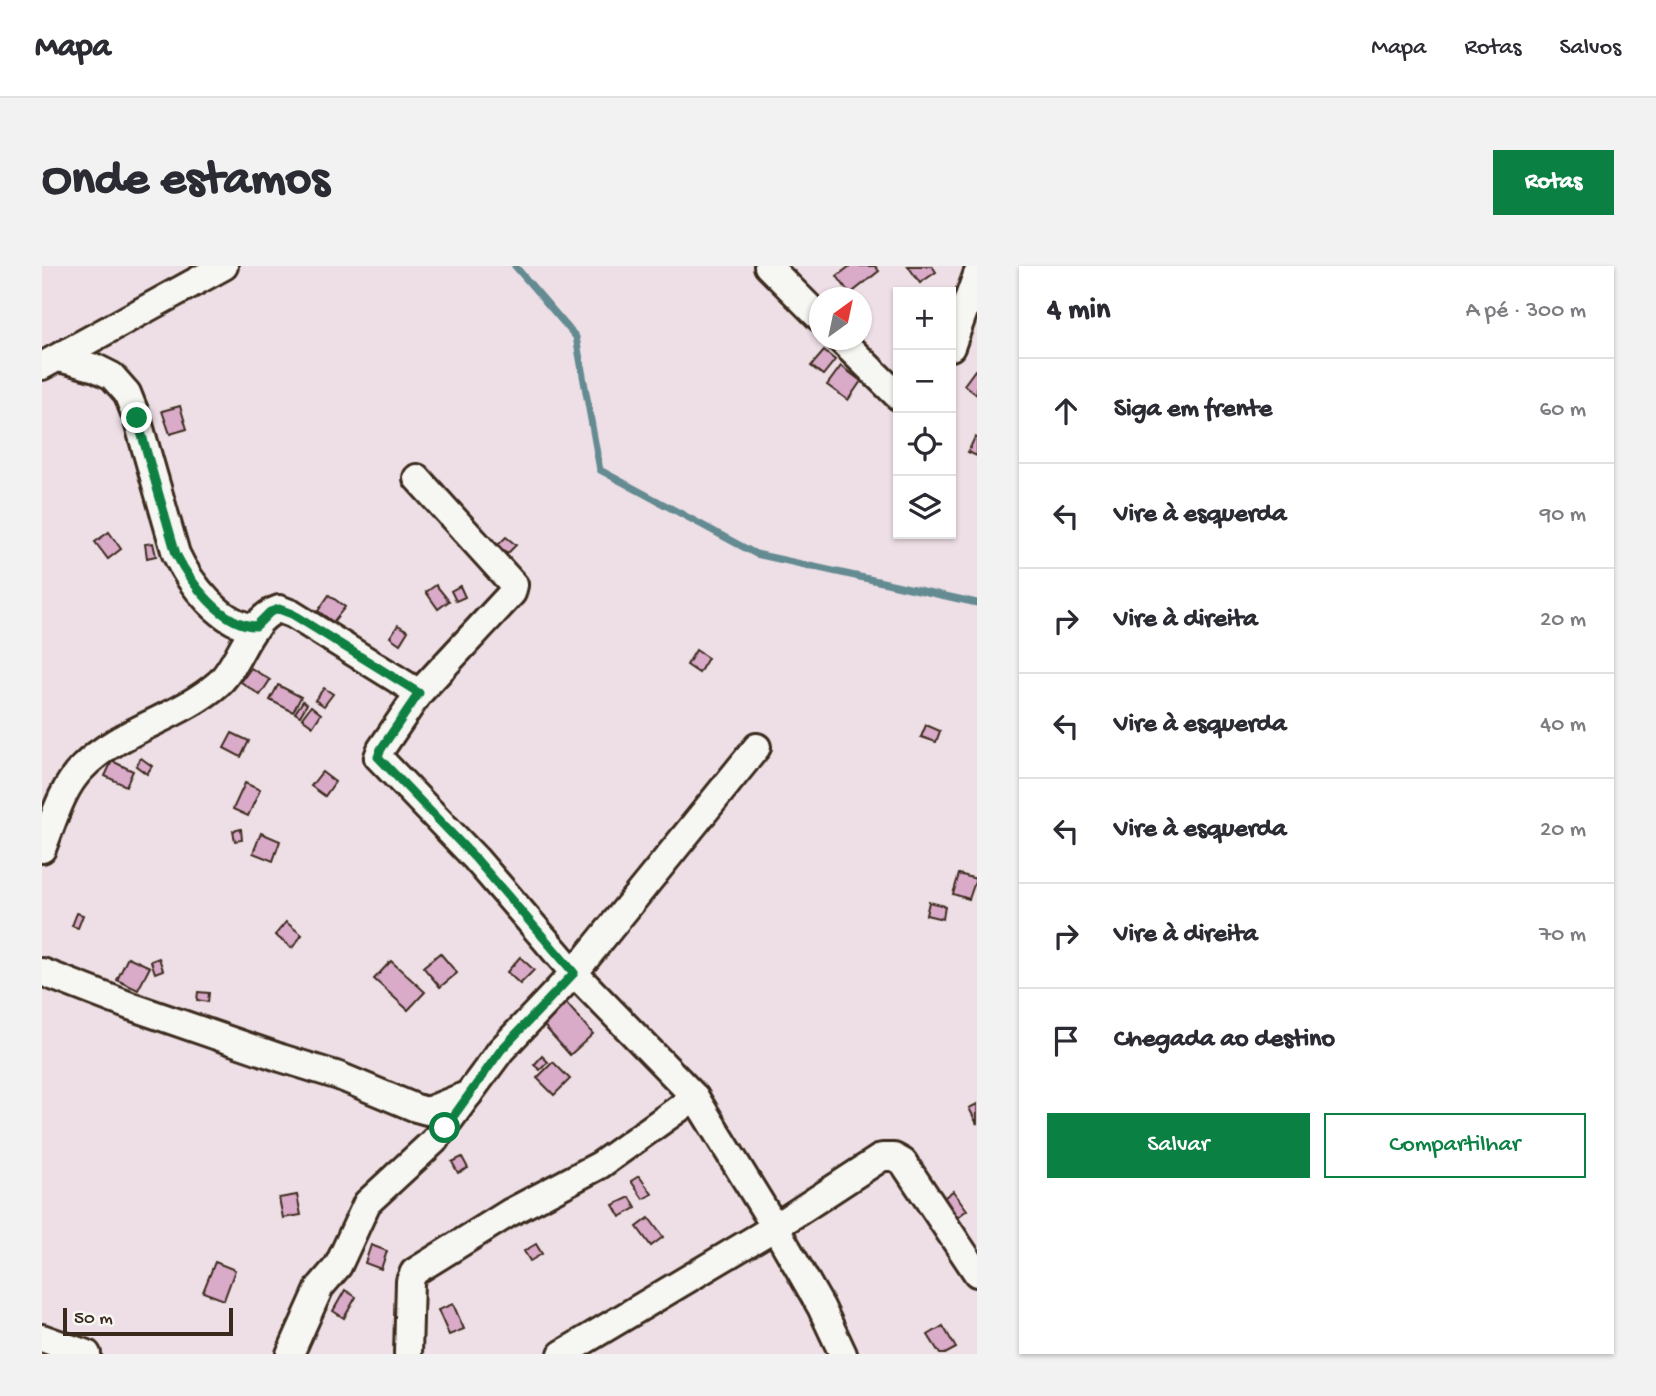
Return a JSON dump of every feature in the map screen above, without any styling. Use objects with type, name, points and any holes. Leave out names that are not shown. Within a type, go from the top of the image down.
[{"type":"street","points":[[50,362],[224,266]]},
{"type":"street","points":[[768,266],[809,307]]},
{"type":"street","points":[[956,334],[975,284]]},
{"type":"street","points":[[851,350],[893,391]]},
{"type":"street","points":[[50,362],[96,368],[112,376],[127,393],[137,418],[176,554],[184,572],[232,622],[256,626]]},
{"type":"street","points":[[417,478],[514,585],[512,593],[419,693],[378,757],[476,859],[574,973],[695,1097],[775,1227],[821,1307],[843,1354]]},
{"type":"street","points":[[42,849],[68,785],[82,768],[99,753],[218,684],[229,672],[256,626],[270,612],[279,609],[292,614],[419,693]]},
{"type":"street","points":[[290,1354],[320,1287],[338,1266],[367,1203],[434,1141],[501,1050],[574,973],[757,747]]},
{"type":"street","points":[[42,972],[130,1006],[339,1076],[426,1111],[469,1094]]},
{"type":"street","points":[[408,1354],[410,1281],[414,1272],[509,1213],[600,1165],[695,1097]]},
{"type":"street","points":[[562,1354],[775,1227],[882,1157],[894,1157],[903,1162],[977,1273]]},
{"type":"street","points":[[42,1338],[87,1354]]},
{"type":"building","points":[[850,266],[875,266],[879,271],[859,287],[845,287],[837,276]]},
{"type":"building","points":[[908,266],[932,266],[936,272],[920,283]]},
{"type":"building","points":[[824,351],[835,360],[823,375],[811,366]]},
{"type":"building","points":[[841,366],[861,381],[848,400],[827,385]]},
{"type":"building","points":[[975,370],[977,372],[977,395],[964,385]]},
{"type":"building","points":[[180,406],[187,429],[170,434],[162,411]]},
{"type":"building","points":[[975,437],[977,438],[977,456],[968,452]]},
{"type":"building","points":[[109,532],[121,549],[108,559],[95,542]]},
{"type":"building","points":[[506,537],[516,545],[507,554],[498,545]]},
{"type":"building","points":[[153,543],[156,556],[147,558],[145,544]]},
{"type":"building","points":[[436,585],[449,601],[438,609],[426,592]]},
{"type":"building","points":[[460,586],[465,597],[456,601],[451,591]]},
{"type":"building","points":[[329,595],[345,607],[333,622],[318,611]]},
{"type":"building","points":[[398,625],[408,631],[400,644],[390,637]]},
{"type":"building","points":[[696,650],[708,658],[699,673],[687,665]]},
{"type":"building","points":[[251,668],[270,680],[260,695],[241,682]]},
{"type":"building","points":[[278,685],[301,697],[293,712],[270,700]]},
{"type":"building","points":[[324,688],[333,694],[324,706],[315,700]]},
{"type":"building","points":[[303,701],[307,704],[300,716],[295,713]]},
{"type":"building","points":[[311,706],[321,714],[313,726],[302,718]]},
{"type":"building","points":[[926,725],[940,731],[936,742],[921,737]]},
{"type":"building","points":[[232,733],[249,741],[241,757],[224,748]]},
{"type":"building","points":[[141,758],[152,766],[147,774],[136,766]]},
{"type":"building","points":[[112,761],[133,771],[126,786],[105,776]]},
{"type":"building","points":[[322,772],[335,782],[325,796],[311,786]]},
{"type":"building","points":[[245,783],[260,790],[248,816],[233,809]]},
{"type":"building","points":[[241,829],[242,840],[235,841],[233,831]]},
{"type":"building","points":[[261,833],[280,841],[273,861],[253,853]]},
{"type":"building","points":[[959,874],[976,879],[969,899],[953,894]]},
{"type":"building","points":[[929,902],[945,906],[943,919],[926,915]]},
{"type":"building","points":[[77,913],[83,915],[78,928],[72,926]]},
{"type":"building","points":[[286,922],[302,935],[292,948],[275,935]]},
{"type":"building","points":[[440,953],[457,973],[440,987],[423,967]]},
{"type":"building","points":[[128,957],[150,967],[138,990],[117,980]]},
{"type":"building","points":[[520,957],[534,970],[520,984],[507,972]]},
{"type":"building","points":[[159,958],[163,970],[155,973],[151,961]]},
{"type":"building","points":[[391,961],[425,992],[408,1010],[374,979]]},
{"type":"building","points":[[198,992],[209,993],[208,1002],[197,1000]]},
{"type":"building","points":[[562,998],[593,1034],[570,1055],[538,1019]]},
{"type":"building","points":[[542,1056],[548,1062],[540,1070],[534,1065]]},
{"type":"building","points":[[553,1062],[570,1079],[554,1095],[537,1078]]},
{"type":"building","points":[[977,1104],[977,1124],[969,1108]]},
{"type":"building","points":[[462,1157],[468,1168],[458,1173],[452,1162]]},
{"type":"building","points":[[639,1176],[652,1194],[643,1199],[631,1181]]},
{"type":"building","points":[[953,1191],[967,1210],[955,1219],[941,1200]]},
{"type":"building","points":[[297,1195],[301,1215],[283,1218],[279,1198]]},
{"type":"building","points":[[630,1197],[636,1208],[620,1217],[613,1205]]},
{"type":"building","points":[[649,1218],[663,1237],[651,1246],[637,1227]]},
{"type":"building","points":[[536,1244],[542,1254],[530,1261],[524,1251]]},
{"type":"building","points":[[371,1245],[387,1251],[381,1269],[365,1263]]},
{"type":"building","points":[[215,1262],[235,1270],[224,1300],[203,1292]]},
{"type":"building","points":[[345,1290],[356,1297],[344,1318],[333,1311]]},
{"type":"building","points":[[453,1304],[464,1329],[449,1335],[438,1310]]},
{"type":"building","points":[[943,1326],[956,1348],[940,1354],[928,1335]]},
{"type":"waterway","points":[[515,266],[576,337],[600,470],[756,554],[977,603]]},
{"type":"route","points":[[137,418],[176,554],[184,572],[232,622],[256,626],[270,612],[279,609],[292,614],[419,693],[378,757],[476,859],[574,973],[501,1050],[445,1128]]}]
